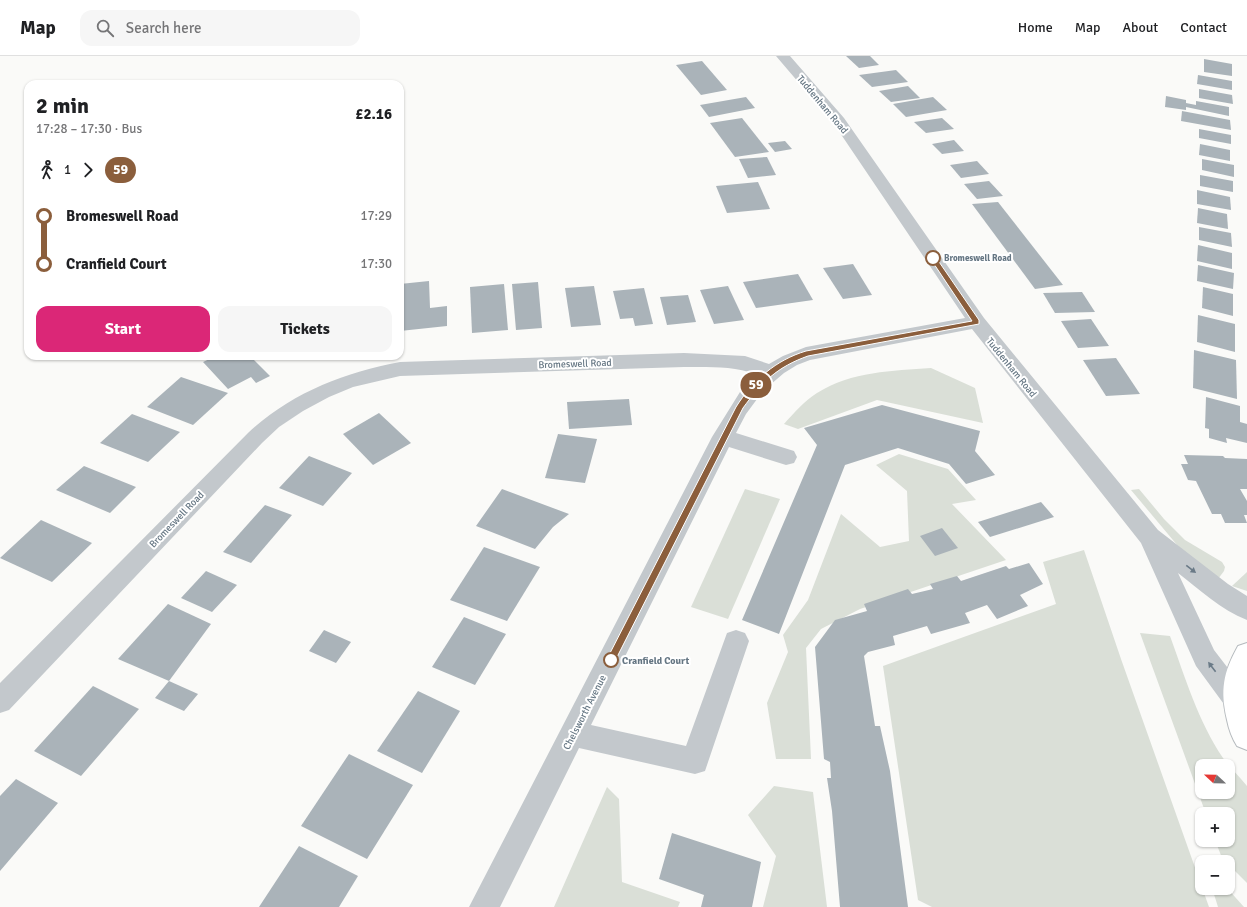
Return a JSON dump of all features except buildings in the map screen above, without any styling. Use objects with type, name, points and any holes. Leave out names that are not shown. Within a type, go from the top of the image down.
[{"type":"main road","points":[[1247,654],[1240,665],[1235,698],[1247,737]]},
{"type":"street","name":"Tuddenham Road","points":[[783,56],[839,121],[977,322],[1150,537],[1219,591],[1247,609]]},
{"type":"street","name":"Chelsworth Avenue","points":[[484,907],[574,734],[723,437],[740,407],[754,387],[770,372],[791,359],[806,354],[977,322]]},
{"type":"street","name":"Bromeswell Road","points":[[0,701],[272,422],[296,406],[322,392],[346,382],[378,364],[429,367],[684,360],[740,362],[770,372]]},
{"type":"street","points":[[723,437],[786,457]]},
{"type":"street","name":"Tuddenham Road","points":[[1150,537],[1204,658],[1235,698]]},
{"type":"street","points":[[574,734],[695,761],[736,641]]},
{"type":"shaded area","points":[[931,368],[975,388],[983,423],[877,400],[798,429],[784,424],[799,407],[812,396],[844,380],[872,373]]},
{"type":"shaded area","points":[[899,454],[948,469],[976,500],[952,504],[1006,560],[860,609],[821,629],[806,648],[811,759],[776,759],[767,703],[788,652],[783,635],[808,600],[841,514],[880,547],[909,541],[907,491],[876,465]]},
{"type":"shaded area","points":[[745,489],[780,499],[728,619],[691,607]]},
{"type":"shaded area","points":[[1139,489],[1164,519],[1185,540],[1222,562],[1225,567],[1218,579],[1183,552],[1131,490]]},
{"type":"shaded area","points":[[1084,550],[1195,868],[1195,895],[1205,895],[1209,907],[932,907],[918,900],[883,666],[1056,604],[1043,562]]},
{"type":"shaded area","points":[[1247,572],[1247,591],[1232,586]]},
{"type":"shaded area","points":[[1140,633],[1170,636],[1199,714],[1224,759],[1195,759],[1195,784]]},
{"type":"shaded area","points":[[1235,772],[1247,786],[1247,883],[1235,871],[1235,855],[1221,855],[1218,847],[1235,847],[1235,807],[1203,807],[1201,799],[1235,799]]},
{"type":"shaded area","points":[[774,786],[813,792],[827,907],[763,907],[776,856],[748,815]]},
{"type":"shaded area","points":[[607,787],[619,799],[622,882],[680,902],[678,907],[554,907]]},
{"type":"shaded area","points":[[1214,895],[1233,895],[1244,907],[1218,907]]},
{"type":"bus line","name":"59","points":[[611,660],[740,407],[754,387],[770,372],[791,359],[806,354],[977,322],[933,258]]},
{"type":"place","name":"Bromeswell Road","points":[[933,258]]},
{"type":"place","name":"Cranfield Court","points":[[611,660]]}]
